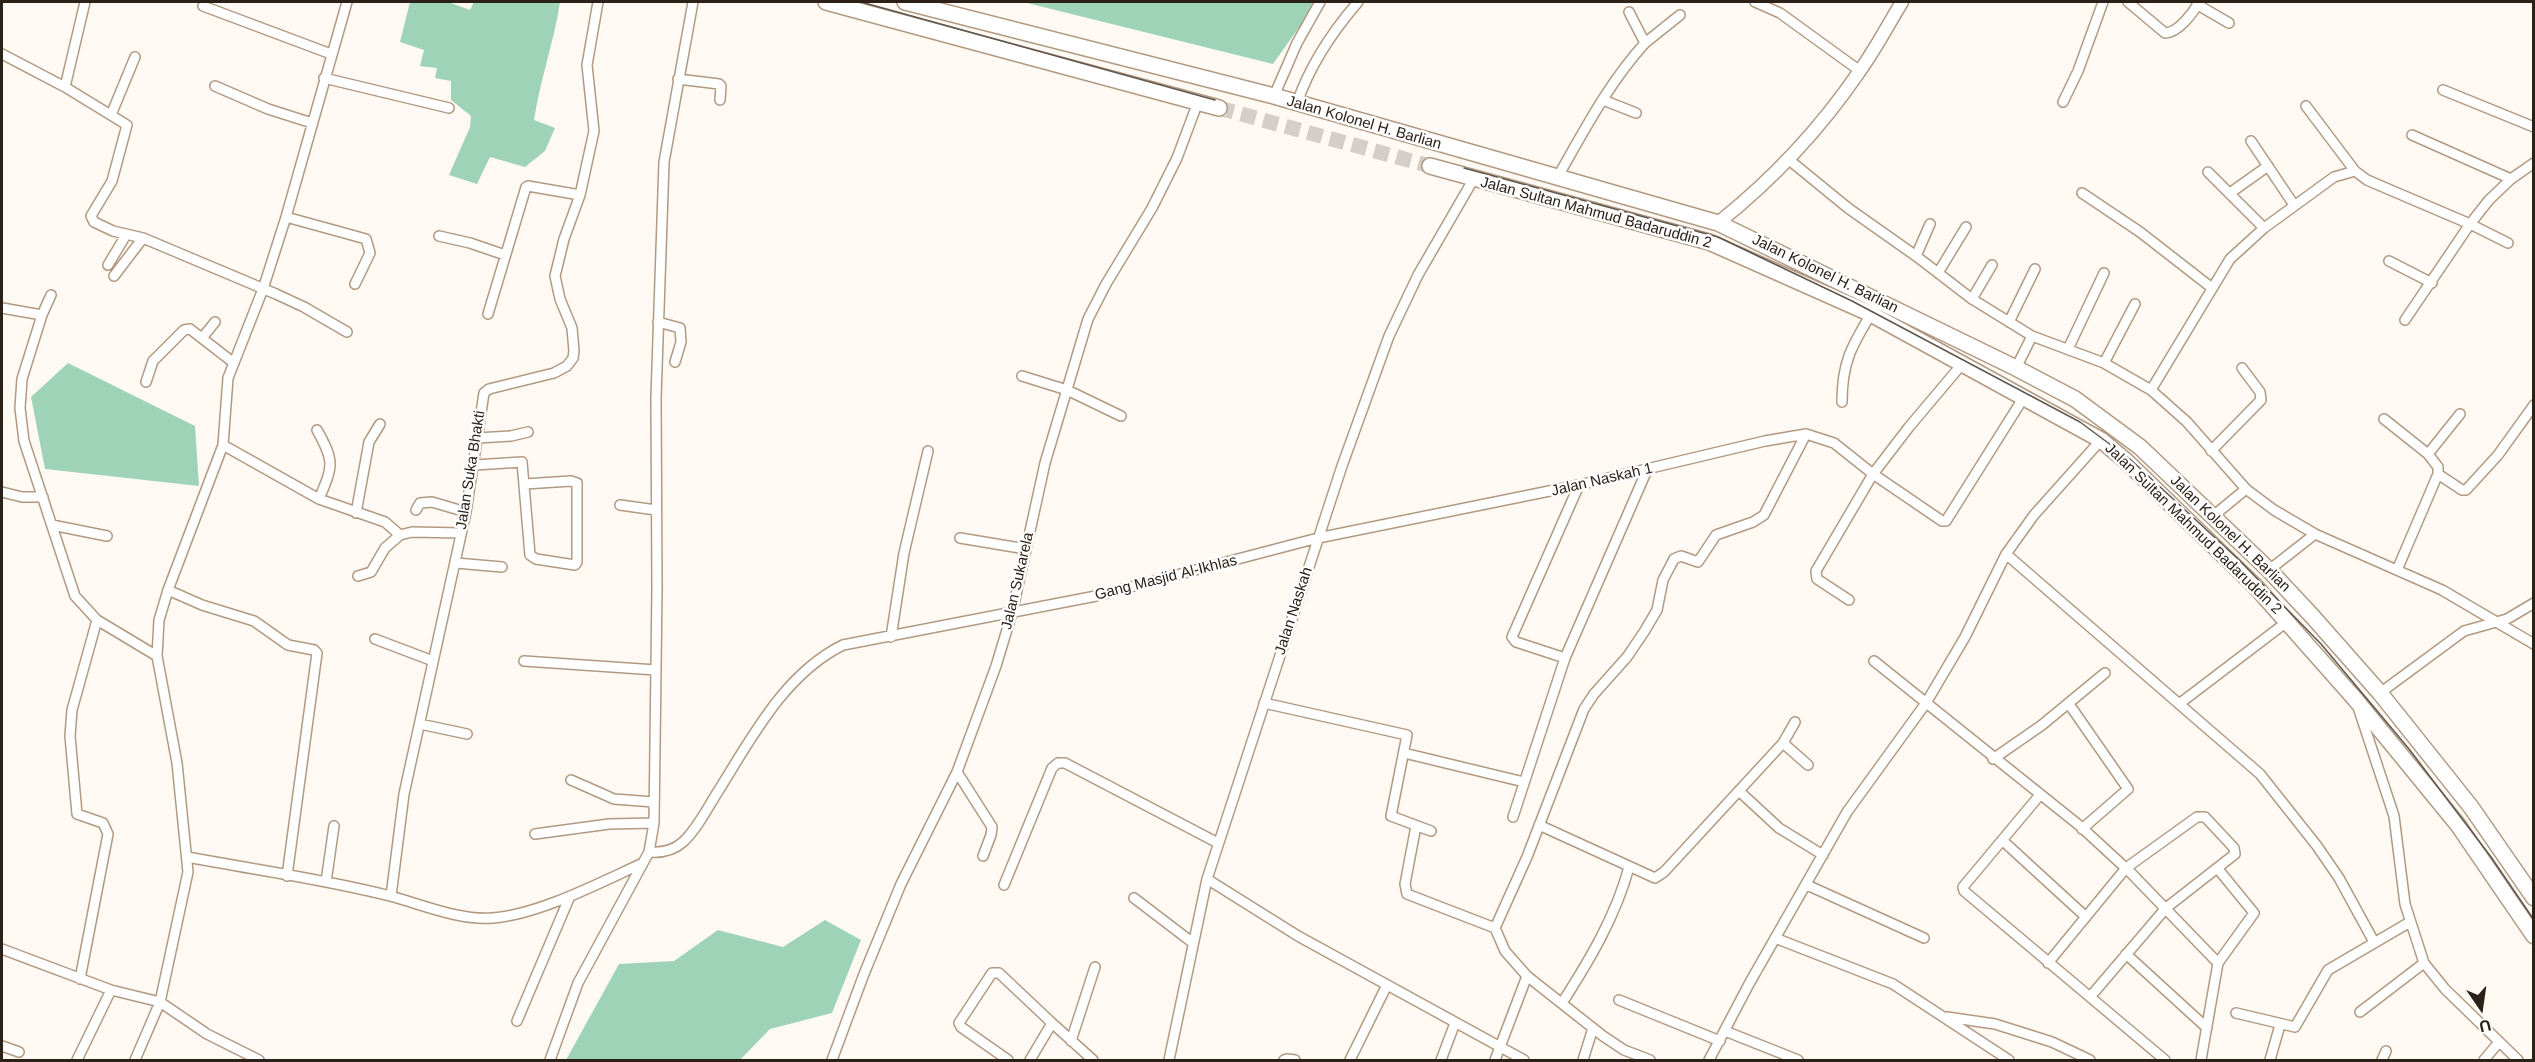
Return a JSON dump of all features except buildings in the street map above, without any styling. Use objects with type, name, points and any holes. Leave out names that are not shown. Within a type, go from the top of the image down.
[{"type":"highway","points":[[826,2],[1219,108]]},
{"type":"highway","name":"Jalan Kolonel H. Barlian","points":[[905,2],[1274,96],[1718,223],[2075,399],[2122,432],[2269,570],[2380,693],[2471,807],[2534,898]]},
{"type":"highway","name":"Jalan Sultan Mahmud Badaruddin 2","points":[[1430,166],[1473,180],[1709,242],[1871,315],[2101,440],[2127,461],[2288,621],[2458,825],[2534,936]]},
{"type":"highway","points":[[2486,867],[2504,856]]},
{"type":"street","points":[[65,87],[85,2]]},
{"type":"street","points":[[135,1060],[160,1002],[185,891],[188,857],[177,763],[157,656],[159,620],[168,590],[223,445],[228,378],[263,289],[286,217],[347,2]]},
{"type":"street","name":"Jalan Suka Bhakti","points":[[391,896],[404,794],[456,563],[474,465],[484,393],[489,389],[554,373],[567,366],[573,358],[572,328],[560,299],[555,276],[564,239],[580,195],[594,131],[587,65],[598,2]]},
{"type":"street","points":[[550,1060],[578,983],[649,852],[654,823],[658,322],[664,162],[693,2]]},
{"type":"street","points":[[1274,96],[1297,43],[1320,2]]},
{"type":"street","points":[[1297,103],[1331,33],[1358,2]]},
{"type":"street","points":[[1755,2],[1780,13],[1860,71]]},
{"type":"street","points":[[1718,223],[1746,200],[1788,159],[1840,99],[1902,2]]},
{"type":"street","points":[[2063,102],[2078,71],[2103,2]]},
{"type":"street","points":[[2128,2],[2165,33],[2177,29],[2198,3],[2229,23]]},
{"type":"street","points":[[203,6],[331,54]]},
{"type":"street","points":[[1629,12],[1645,43]]},
{"type":"street","points":[[1557,178],[1595,110],[1622,68],[1645,43],[1680,15]]},
{"type":"street","points":[[2,54],[65,87],[127,125],[112,182],[91,216],[94,222],[126,235],[143,238],[263,289],[304,307],[346,332]]},
{"type":"street","points":[[111,115],[135,57]]},
{"type":"street","points":[[324,78],[449,108]]},
{"type":"street","points":[[678,79],[719,84],[720,100]]},
{"type":"street","points":[[215,86],[268,109],[312,123]]},
{"type":"street","points":[[2443,90],[2534,128]]},
{"type":"street","points":[[1603,100],[1636,113]]},
{"type":"street","name":"Jalan Sukarela","points":[[832,1060],[864,974],[902,884],[957,772],[975,725],[1012,612],[1045,463],[1088,319],[1102,290],[1152,208],[1177,158],[1198,102]]},
{"type":"street","points":[[2306,106],[2355,171],[2375,184],[2470,224],[2508,243]]},
{"type":"street","points":[[2412,135],[2511,179]]},
{"type":"street","points":[[2251,141],[2294,205]]},
{"type":"street","points":[[1788,159],[1848,208],[1917,256],[1972,299],[2008,322],[2032,336],[2104,363],[2151,390],[2187,422],[2246,489],[2274,510],[2315,534],[2442,590],[2534,644]]},
{"type":"street","points":[[2405,320],[2470,224],[2489,200],[2511,179],[2534,163]]},
{"type":"street","points":[[2230,193],[2268,166]]},
{"type":"street","points":[[2151,390],[2230,259],[2294,205],[2334,177],[2355,171]]},
{"type":"street","points":[[2208,172],[2264,228]]},
{"type":"street","name":"Jalan Naskah","points":[[1169,1060],[1207,879],[1318,538],[1389,336],[1418,275],[1473,180]]},
{"type":"street","points":[[488,314],[527,186],[580,195]]},
{"type":"street","points":[[2082,193],[2139,232],[2212,288]]},
{"type":"street","points":[[286,217],[366,239],[370,253],[355,284]]},
{"type":"street","points":[[1917,256],[1930,224]]},
{"type":"street","points":[[1938,273],[1965,227]]},
{"type":"street","points":[[108,265],[126,235]]},
{"type":"street","points":[[439,236],[506,255]]},
{"type":"street","points":[[114,276],[143,238]]},
{"type":"street","points":[[2389,261],[2432,283]]},
{"type":"street","points":[[1972,299],[1992,265]]},
{"type":"street","points":[[2008,322],[2035,269]]},
{"type":"street","points":[[2068,349],[2104,273]]},
{"type":"street","points":[[51,295],[21,379],[20,408],[24,441],[71,587],[79,602],[97,620],[157,656]]},
{"type":"street","points":[[2104,363],[2135,304]]},
{"type":"street","points":[[2,308],[42,315]]},
{"type":"street","points":[[1842,402],[1842,376],[1846,361],[1871,315]]},
{"type":"street","points":[[202,338],[215,322]]},
{"type":"street","points":[[658,322],[680,328],[681,342],[675,362]]},
{"type":"street","points":[[146,382],[153,360],[178,334],[190,329],[234,363]]},
{"type":"street","points":[[2016,368],[2032,336]]},
{"type":"street","points":[[1849,600],[1817,579],[1816,573],[1873,474],[1909,426],[1963,363]]},
{"type":"street","points":[[2211,451],[2261,400],[2260,392],[2242,368]]},
{"type":"street","points":[[1022,376],[1066,390],[1121,417]]},
{"type":"street","name":"Jalan Naskah 1","points":[[1318,538],[1579,485],[1765,441],[1806,434],[1834,442],[1873,474],[1942,521],[1946,521],[2024,397]]},
{"type":"street","points":[[2438,474],[2462,490],[2466,490],[2498,455],[2533,407]]},
{"type":"street","points":[[2428,454],[2460,414]]},
{"type":"street","points":[[2384,419],[2436,462],[2438,474],[2397,570]]},
{"type":"street","points":[[356,513],[369,442],[380,424]]},
{"type":"street","points":[[317,430],[331,461],[329,475],[319,499]]},
{"type":"street","points":[[477,438],[511,436],[528,432]]},
{"type":"street","points":[[1494,928],[1539,825],[1584,709],[1594,694],[1627,657],[1644,632],[1657,610],[1663,580],[1674,559],[1681,556],[1698,562],[1716,535],[1753,522],[1764,515],[1806,434]]},
{"type":"street","points":[[1709,1060],[1854,800],[1926,703],[1965,637],[2006,554],[2034,515],[2101,440]]},
{"type":"street","points":[[223,445],[319,499],[385,522],[400,535]]},
{"type":"street","points":[[891,636],[904,553],[928,451]]},
{"type":"street","points":[[474,465],[522,462],[530,555],[536,559],[575,565],[577,562],[577,483],[571,481],[525,483]]},
{"type":"street","points":[[1513,817],[1565,658],[1647,470]]},
{"type":"street","points":[[1565,658],[1516,642],[1512,637],[1579,485]]},
{"type":"street","points":[[2212,517],[2246,489]]},
{"type":"street","points":[[2,492],[22,497],[43,497]]},
{"type":"street","points":[[416,510],[420,503],[432,502],[466,512]]},
{"type":"street","points":[[620,506],[656,510]]},
{"type":"street","points":[[51,525],[107,536]]},
{"type":"street","points":[[358,576],[371,572],[385,548],[400,535],[412,532],[461,533]]},
{"type":"street","points":[[2269,570],[2315,534]]},
{"type":"street","points":[[960,538],[1026,549]]},
{"type":"street","name":"Gang Masjid Al-Ikhlas","points":[[649,852],[669,850],[688,837],[749,742],[793,681],[808,666],[843,645],[1141,585],[1318,538]]},
{"type":"street","points":[[2006,554],[2260,774],[2279,795],[2339,878],[2374,942]]},
{"type":"street","points":[[456,563],[501,567]]},
{"type":"street","points":[[168,590],[202,605],[254,621],[288,645],[314,650],[317,653],[287,876]]},
{"type":"street","points":[[2380,693],[2464,632],[2515,615],[2534,603]]},
{"type":"street","points":[[80,979],[108,834],[103,823],[76,814],[70,736],[72,710],[97,620]]},
{"type":"street","points":[[2179,704],[2288,621]]},
{"type":"street","points":[[375,639],[433,661]]},
{"type":"street","points":[[524,661],[657,670]]},
{"type":"street","points":[[1874,661],[2082,829],[2126,868],[2218,963]]},
{"type":"street","points":[[1993,759],[2069,704],[2105,672]]},
{"type":"street","points":[[2355,699],[2394,816],[2401,882],[2410,922],[2424,963],[2445,989],[2518,1060]]},
{"type":"street","points":[[1264,703],[1406,735],[1408,739],[1390,814],[1394,818],[1431,831]]},
{"type":"street","points":[[2069,704],[2128,787],[2127,792],[2082,829]]},
{"type":"street","points":[[1539,825],[1652,878],[1657,877],[1783,743],[1795,722]]},
{"type":"street","points":[[420,724],[467,734]]},
{"type":"street","points":[[1783,743],[1808,765]]},
{"type":"street","points":[[1404,753],[1524,782]]},
{"type":"street","points":[[1004,885],[1052,768],[1058,763],[1065,763],[1218,843]]},
{"type":"street","points":[[957,772],[992,827],[983,856]]},
{"type":"street","points":[[571,780],[614,799],[654,802]]},
{"type":"street","points":[[1739,791],[1779,828],[1823,855]]},
{"type":"street","points":[[2039,796],[1964,887],[1964,891],[2165,1060]]},
{"type":"street","points":[[2048,963],[2126,868],[2197,817],[2202,816],[2235,850],[2235,854],[2166,908],[2090,997]]},
{"type":"street","points":[[535,834],[609,824],[654,823]]},
{"type":"street","points":[[326,882],[334,826]]},
{"type":"street","points":[[1416,826],[1405,884],[1407,894],[1494,928],[1504,951],[1527,976],[1624,1050],[1650,1060]]},
{"type":"street","points":[[2002,840],[2086,917]]},
{"type":"street","points":[[188,857],[326,882],[391,896],[431,909],[484,919],[505,916],[570,896],[643,863]]},
{"type":"street","points":[[1562,1003],[1615,908],[1624,889],[1629,867]]},
{"type":"street","points":[[2201,1060],[2218,963],[2254,913],[2218,869]]},
{"type":"street","points":[[1207,879],[1386,987],[1524,1060]]},
{"type":"street","points":[[1807,885],[1924,938]]},
{"type":"street","points":[[517,1021],[570,896]]},
{"type":"street","points":[[1134,898],[1193,943]]},
{"type":"street","points":[[2236,1013],[2292,1028],[2328,970],[2410,922]]},
{"type":"street","points":[[1775,938],[1893,984],[1920,1004],[1945,1017],[1983,1046],[2009,1060]]},
{"type":"street","points":[[2,949],[111,990],[160,1002],[207,1034],[259,1060]]},
{"type":"street","points":[[2126,954],[2207,1028]]},
{"type":"street","points":[[2360,1012],[2424,963]]},
{"type":"street","points":[[1071,1041],[1095,967]]},
{"type":"street","points":[[1008,1060],[959,1023],[992,973],[999,973],[1093,1060]]},
{"type":"street","points":[[1495,1060],[1527,976]]},
{"type":"street","points":[[1350,1060],[1386,987]]},
{"type":"street","points":[[77,1060],[111,990]]},
{"type":"street","points":[[1619,1000],[1720,1041]]},
{"type":"street","points":[[1945,1017],[1995,1024],[2052,1042],[2090,1060]]},
{"type":"street","points":[[1030,1060],[1052,1023]]},
{"type":"street","points":[[1441,1060],[1455,1023]]},
{"type":"street","points":[[2270,1060],[2280,1025]]},
{"type":"street","points":[[1583,1060],[1593,1028]]},
{"type":"street","points":[[1725,1031],[1798,1060]]},
{"type":"street","points":[[2484,1060],[2499,1042]]},
{"type":"street","points":[[2,1046],[19,1052]]},
{"type":"street","points":[[1078,1060],[1083,1051]]},
{"type":"street","points":[[1284,1060],[1295,1060]]},
{"type":"green space","points":[[410,2],[448,2],[470,10],[474,2],[560,2],[534,120],[555,128],[545,151],[525,167],[490,157],[477,184],[449,175],[470,127],[471,116],[451,100],[451,81],[435,78],[437,68],[420,66],[424,50],[400,42]]},
{"type":"green space","points":[[1023,2],[1317,2],[1273,64]]},
{"type":"green space","points":[[68,363],[195,426],[199,486],[45,469],[31,397]]},
{"type":"green space","points":[[825,920],[861,940],[832,1013],[770,1029],[740,1060],[566,1060],[619,964],[674,961],[718,930],[783,947]]},
{"type":"tunnel","points":[[1219,108],[1430,166]]},
{"type":"tram line","points":[[861,2],[1215,100]]},
{"type":"tram line","points":[[1464,168],[1718,237],[1852,301],[2080,422],[2131,460],[2238,559],[2321,644],[2409,749],[2491,857],[2534,920]]}]
